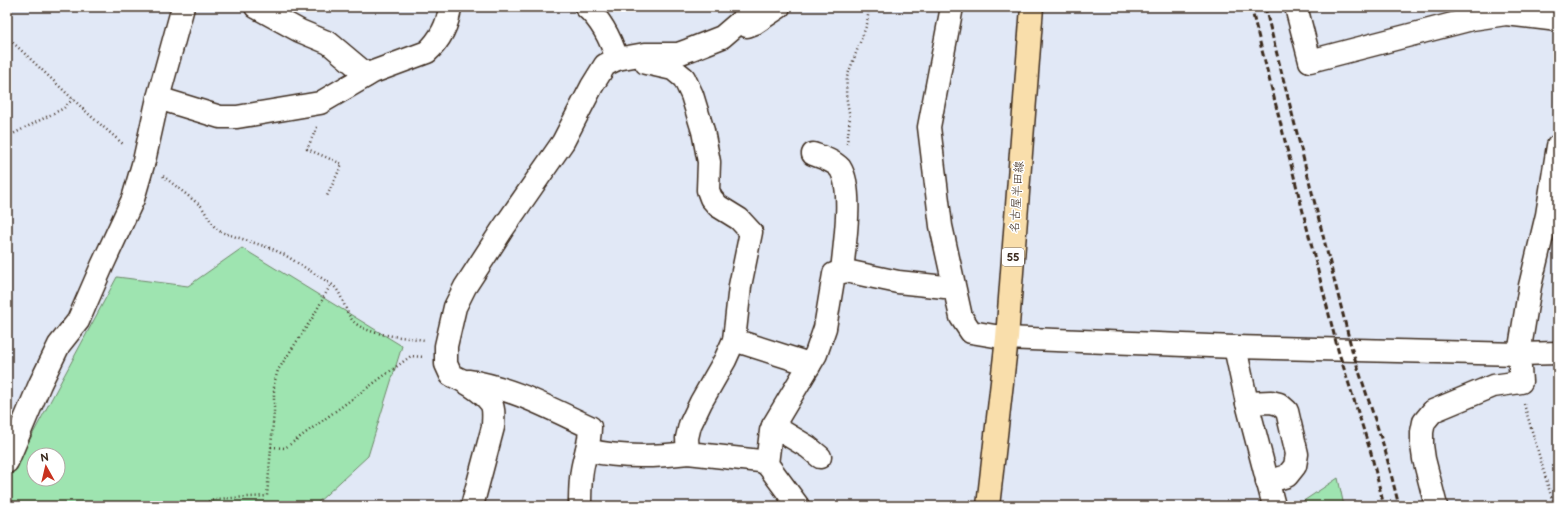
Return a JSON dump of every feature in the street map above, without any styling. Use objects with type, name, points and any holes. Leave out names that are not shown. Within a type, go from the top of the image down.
[{"type":"main road","name":"名古屋半田線","points":[[988,506],[1007,338],[1032,7]]},
{"type":"street","points":[[7,462],[58,345],[78,321],[133,199],[144,161],[158,98],[183,7]]},
{"type":"street","points":[[256,7],[329,43],[360,69],[366,76]]},
{"type":"street","points":[[158,98],[220,117],[237,117],[320,103],[373,72],[427,52],[444,32],[449,17],[450,7]]},
{"type":"street","points":[[586,7],[599,21],[621,58],[673,69],[684,78],[692,95],[703,132],[709,162],[708,190],[711,198],[718,206],[739,219],[751,232],[740,286],[734,340],[725,360],[701,402],[690,425],[687,438],[688,452]]},
{"type":"street","points":[[722,37],[757,7]]},
{"type":"street","points":[[472,506],[493,427],[494,415],[491,402],[464,381],[451,375],[446,351],[455,307],[465,287],[502,230],[563,142],[599,74],[605,66],[621,58],[645,54],[678,54],[755,22],[779,7]]},
{"type":"street","points":[[952,7],[929,127],[941,226],[961,317],[971,332],[1007,338],[1236,347],[1519,354],[1558,353]]},
{"type":"street","points":[[1296,7],[1310,61],[1472,19],[1506,14],[1558,20]]},
{"type":"street","points":[[1436,506],[1422,445],[1424,422],[1433,411],[1493,386],[1521,382],[1519,354],[1530,286],[1547,215],[1558,146]]},
{"type":"street","points":[[813,154],[826,159],[839,167],[846,182],[846,232],[842,272]]},
{"type":"street","points":[[767,464],[773,426],[816,354],[825,328],[834,274],[846,271],[898,282],[954,288]]},
{"type":"street","points":[[734,340],[803,362],[809,366]]},
{"type":"street","points":[[1236,347],[1247,403],[1274,506]]},
{"type":"street","points":[[464,381],[485,383],[528,398],[590,427],[590,440],[583,465],[580,486],[580,506]]},
{"type":"street","points":[[1247,403],[1271,402],[1279,404],[1287,411],[1297,454],[1295,466],[1287,476],[1267,482]]},
{"type":"street","points":[[773,426],[808,447],[820,457]]},
{"type":"street","points":[[587,450],[601,454],[640,456],[667,455],[688,452],[760,461],[767,464],[798,506]]},
{"type":"path","points":[[839,167],[849,136],[850,118],[846,95],[847,77],[867,24],[869,7]]},
{"type":"path","points":[[7,137],[64,108],[73,99]]},
{"type":"path","points":[[325,100],[326,106],[307,149],[342,164],[327,196]]},
{"type":"path","points":[[197,506],[215,499],[267,496],[274,411],[274,384],[278,370],[313,317],[331,284],[337,288],[353,321],[368,330],[377,334],[446,351]]},
{"type":"path","points":[[271,447],[285,448],[411,356],[446,351]]},
{"type":"path","points":[[1521,382],[1525,407],[1554,506]]},
{"type":"green space","points":[[242,248],[402,346],[368,456],[314,506],[7,506],[7,482],[117,277],[188,286]]},
{"type":"green space","points":[[1338,478],[1344,506],[1296,506]]},
{"type":"railway","points":[[1251,7],[1338,350],[1371,453],[1384,506]]},
{"type":"railway","points":[[1265,7],[1352,350],[1385,450],[1399,506]]}]
